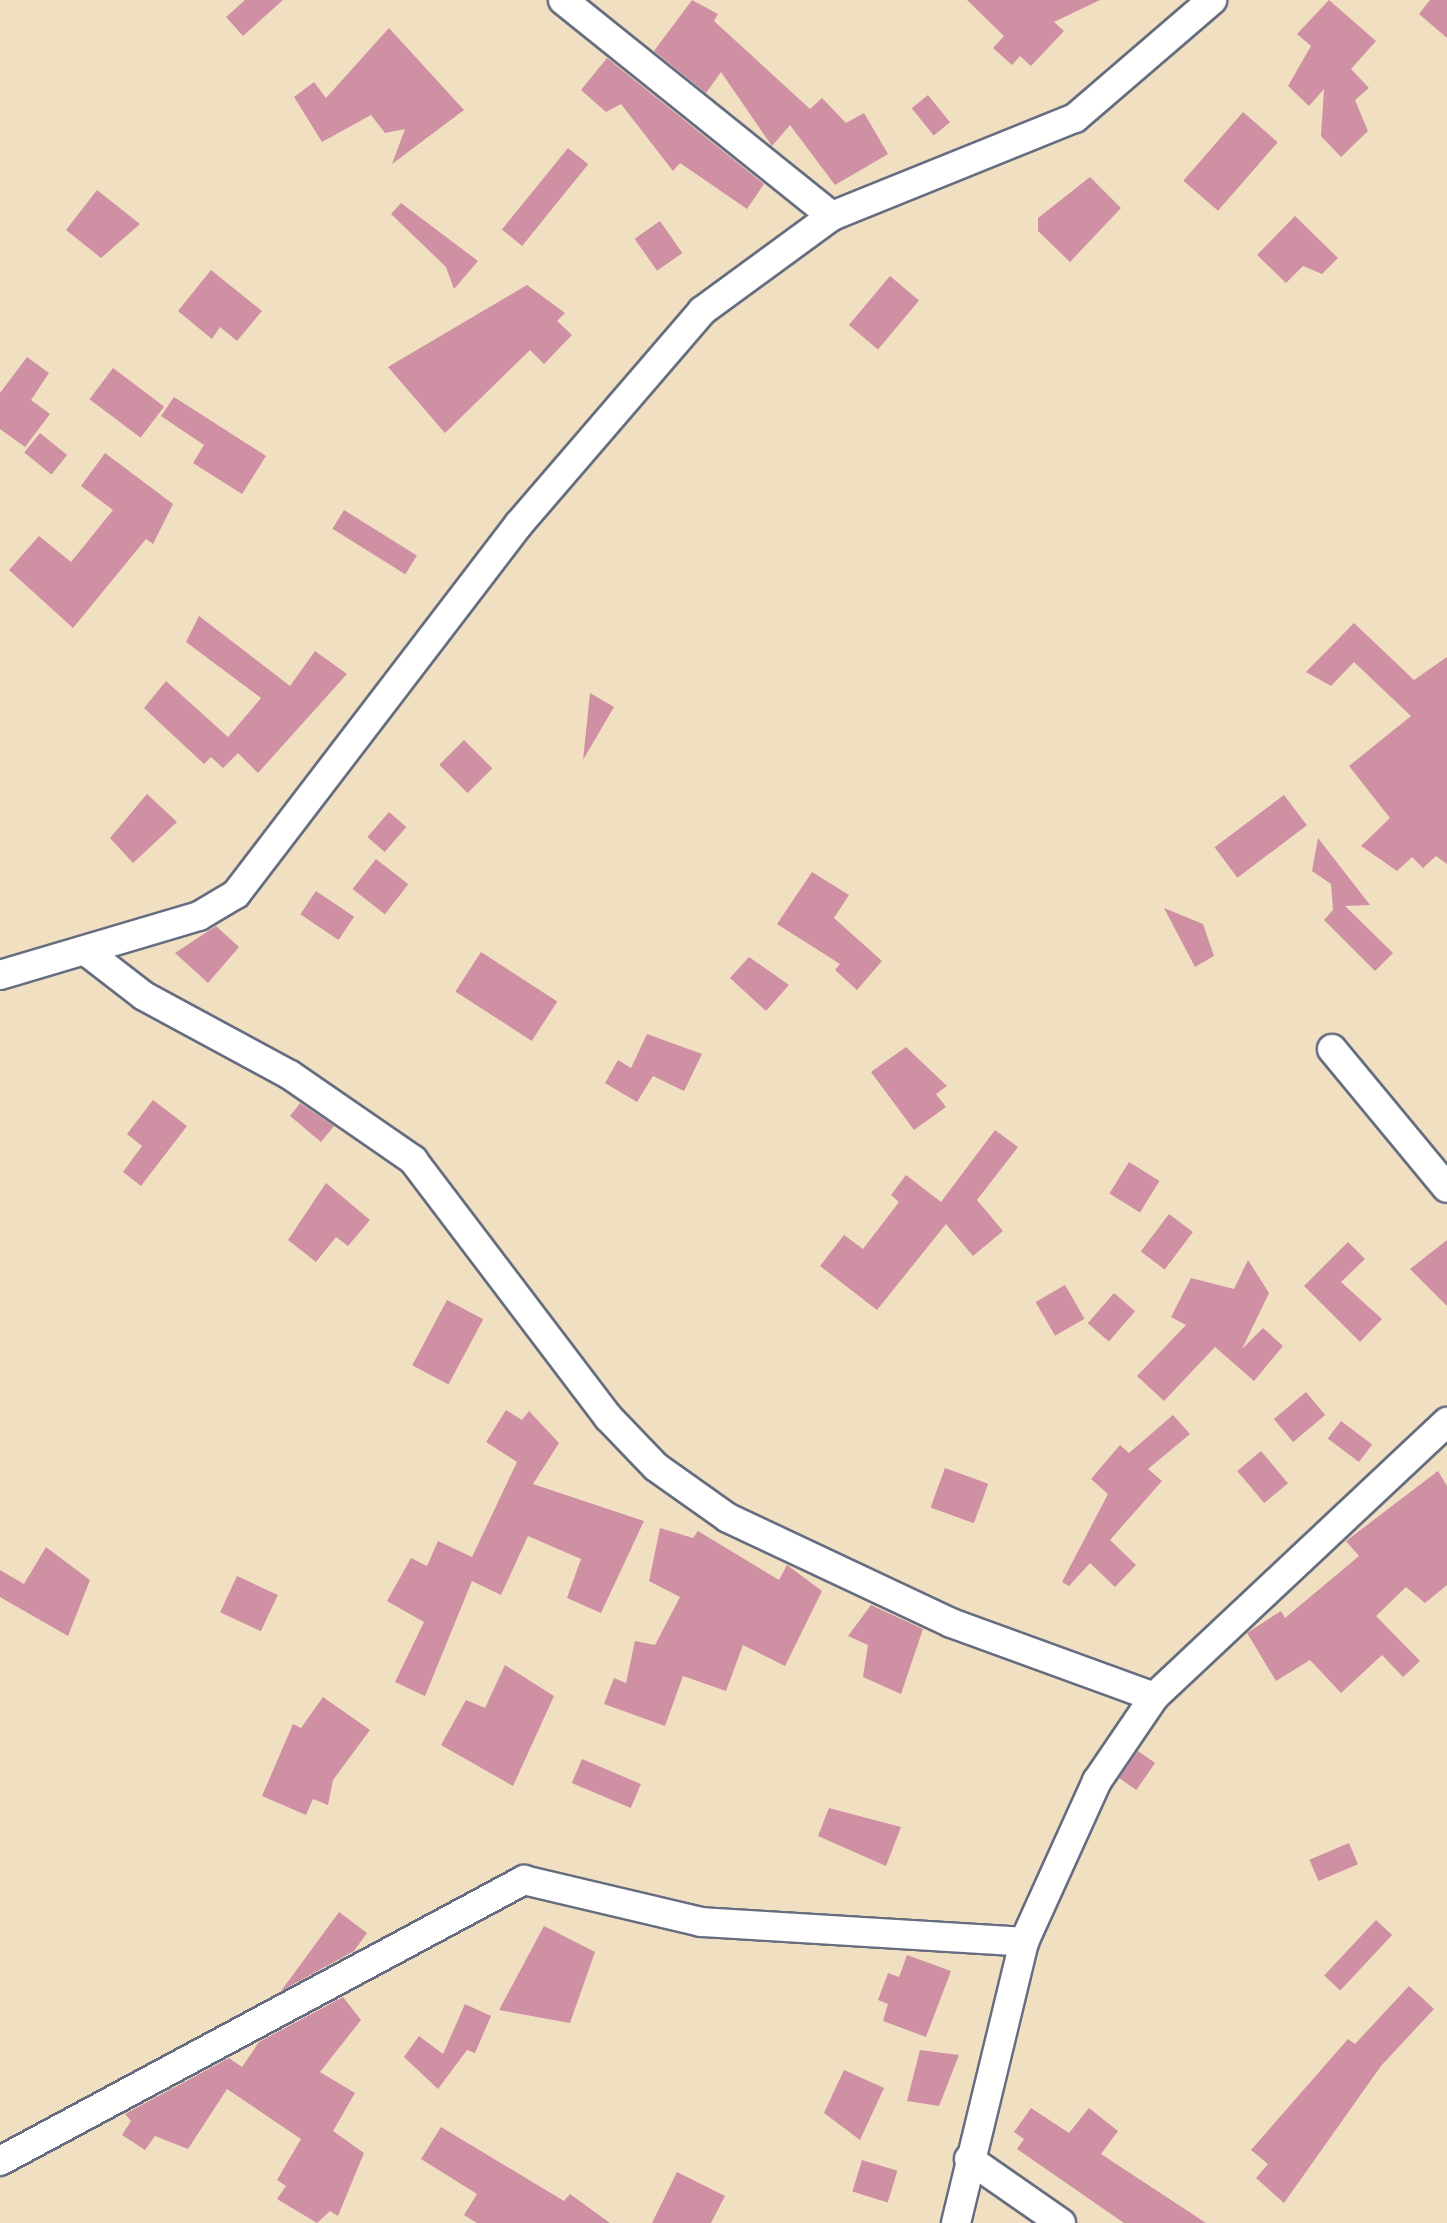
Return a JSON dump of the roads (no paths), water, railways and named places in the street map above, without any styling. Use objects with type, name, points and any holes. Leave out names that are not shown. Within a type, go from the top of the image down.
[{"type":"street","points":[[563,0],[832,216]]},
{"type":"street","points":[[0,975],[199,916],[236,894],[519,524],[702,312],[832,216],[1075,118],[1212,0]]},
{"type":"street","points":[[87,952],[144,996],[290,1075],[413,1160],[608,1416],[656,1466],[728,1518],[951,1623],[1154,1696]]},
{"type":"street","points":[[1332,1049],[1447,1188]]},
{"type":"street","points":[[956,2223],[1024,1942],[1097,1781],[1154,1696],[1447,1422]]},
{"type":"street","points":[[0,2161],[524,1880],[719,1925],[1024,1942]]},
{"type":"street","points":[[970,2159],[1061,2223]]}]
